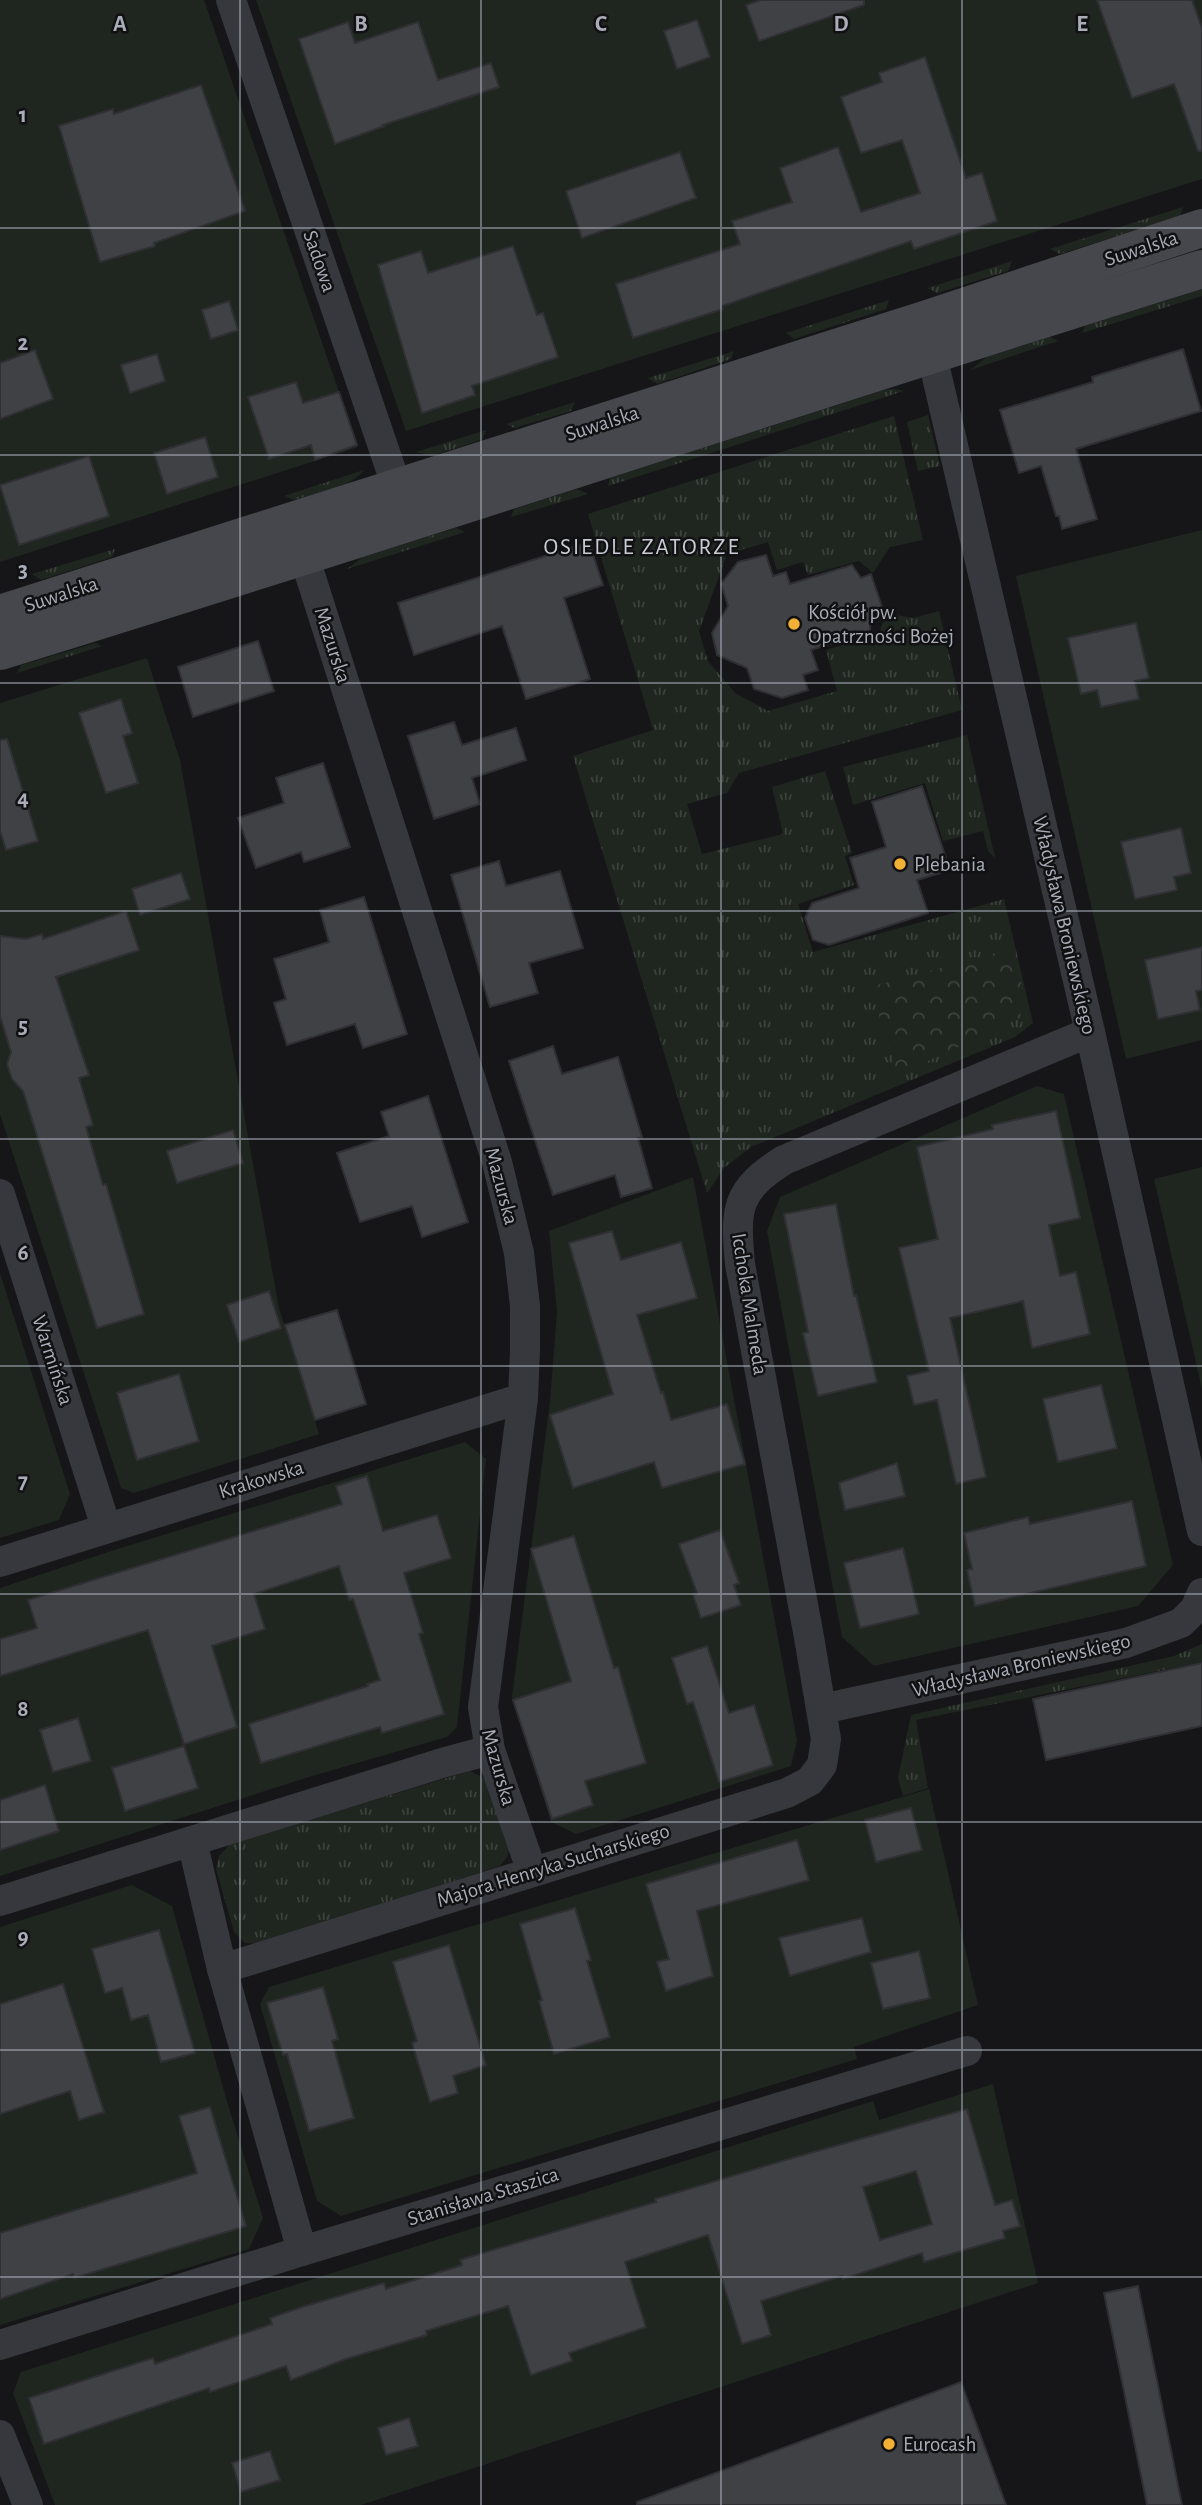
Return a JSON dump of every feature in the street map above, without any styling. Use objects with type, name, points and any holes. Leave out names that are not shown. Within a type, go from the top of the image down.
[{"type":"street","name":"Sadowa","points":[[231,0],[403,505]]},
{"type":"street","name":"Suwalska","points":[[928,337],[1202,228]]},
{"type":"street","name":"Suwalska","points":[[0,614],[298,538],[928,337],[1202,269]]},
{"type":"street","name":"Władysława Broniewskiego","points":[[928,337],[1090,1032],[1202,1531]]},
{"type":"street","name":"Suwalska","points":[[0,651],[298,538]]},
{"type":"street","name":"Mazurska","points":[[298,538],[493,1149],[519,1253],[525,1306],[523,1398],[483,1707],[490,1750],[532,1872]]},
{"type":"street","name":"Icchoka Malmeda","points":[[822,1709],[740,1264],[737,1234],[739,1207],[755,1181],[784,1160],[1090,1032]]},
{"type":"street","name":"Warmińska","points":[[0,1194],[106,1527]]},
{"type":"street","name":"Krakowska","points":[[0,1562],[523,1398]]},
{"type":"street","name":"Władysława Broniewskiego","points":[[822,1709],[1126,1643],[1181,1623],[1195,1609],[1202,1593]]},
{"type":"street","name":"Majora Henryka Sucharskiego","points":[[222,1969],[787,1793],[810,1781],[822,1765],[826,1739],[822,1709]]},
{"type":"street","points":[[0,1900],[490,1750]]},
{"type":"street","points":[[192,1841],[222,1969],[302,2250]]},
{"type":"street","name":"Stanisława Staszica","points":[[0,2345],[302,2250],[967,2050]]},
{"type":"street","points":[[0,2435],[28,2505]]},
{"type":"green space","points":[[0,0],[204,0],[358,447],[0,562]]},
{"type":"green space","points":[[256,0],[1202,0],[1202,179],[406,431]]},
{"type":"green space","points":[[1183,207],[1180,216],[1060,254],[1050,249]]},
{"type":"green space","points":[[1012,261],[1008,271],[937,293],[928,288]]},
{"type":"green space","points":[[1202,289],[1202,296],[1082,333],[1085,326]]},
{"type":"green space","points":[[889,300],[886,309],[794,339],[786,333]]},
{"type":"green space","points":[[1050,337],[1058,341],[970,370],[987,357]]},
{"type":"green space","points":[[734,351],[731,359],[657,384],[648,378]]},
{"type":"green space","points":[[894,389],[904,391],[608,486],[610,478]]},
{"type":"green space","points":[[575,402],[571,411],[514,428],[506,424]]},
{"type":"green space","points":[[928,415],[940,466],[918,471],[907,422]]},
{"type":"green space","points":[[894,416],[923,540],[890,547],[873,573],[859,561],[808,575],[803,562],[777,570],[768,542],[727,554],[699,631],[708,661],[735,693],[768,711],[837,691],[826,650],[879,634],[886,613],[913,618],[939,611],[962,710],[739,773],[727,793],[687,804],[702,854],[783,834],[772,787],[825,771],[852,853],[845,856],[854,885],[798,904],[813,952],[1004,899],[1033,1023],[1015,1037],[751,1147],[724,1168],[707,1193],[573,756],[653,730],[588,514]]},
{"type":"green space","points":[[486,430],[483,439],[432,456],[416,452]]},
{"type":"green space","points":[[364,470],[350,482],[332,490],[294,500],[284,496]]},
{"type":"green space","points":[[577,489],[588,494],[511,517],[514,509]]},
{"type":"green space","points":[[456,528],[465,532],[347,569],[363,557]]},
{"type":"green space","points":[[1202,530],[1202,1040],[1126,1059],[1016,576]]},
{"type":"green space","points":[[115,549],[112,557],[41,580],[32,574]]},
{"type":"green space","points":[[96,643],[102,646],[17,673],[21,665]]},
{"type":"green space","points":[[147,658],[180,760],[279,1308],[319,1434],[134,1493],[121,1488],[0,1114],[0,703]]},
{"type":"green space","points":[[967,735],[995,858],[988,851],[983,831],[943,841],[925,783],[853,805],[843,767]]},
{"type":"green space","points":[[1014,948],[1023,991],[1020,1018],[898,1075],[870,987]]},
{"type":"green space","points":[[1037,1086],[1064,1094],[1173,1565],[1138,1606],[874,1666],[842,1637],[767,1231],[780,1197]]},
{"type":"green space","points":[[1202,1167],[1202,1389],[1154,1179]]},
{"type":"green space","points":[[693,1177],[797,1741],[791,1766],[576,1834],[551,1822],[512,1697],[550,1401],[557,1312],[549,1231]]},
{"type":"green space","points":[[0,1273],[70,1494],[59,1520],[0,1538]]},
{"type":"green space","points":[[465,1442],[486,1459],[457,1727],[447,1737],[309,1777],[0,1876],[0,1588]]},
{"type":"green space","points":[[1202,1644],[1202,1662],[916,1720],[928,1788],[903,1796],[898,1778],[911,1715],[1174,1656]]},
{"type":"green space","points":[[470,1771],[482,1777],[492,1787],[511,1844],[507,1857],[500,1866],[260,1944],[245,1943],[234,1932],[216,1869],[219,1856],[230,1844]]},
{"type":"green space","points":[[929,1789],[978,2005],[854,2047],[857,2059],[341,2216],[317,2201],[260,2004],[269,1987]]},
{"type":"green space","points":[[132,1885],[172,1906],[263,2218],[249,2249],[0,2325],[0,1927]]},
{"type":"green space","points":[[993,2084],[1038,2283],[361,2505],[55,2505],[13,2393],[21,2372],[873,2101],[879,2120]]},
{"type":"building","points":[[761,0],[864,0],[864,5],[759,41],[746,5]]},
{"type":"building","points":[[1097,0],[1192,0],[1202,28],[1202,151],[1198,151],[1174,84],[1132,98]]},
{"type":"building","points":[[697,20],[710,57],[677,69],[664,31]]},
{"type":"building","points":[[348,22],[355,43],[418,22],[438,80],[491,63],[499,87],[383,125],[335,144],[299,39]]},
{"type":"building","points":[[925,57],[966,178],[982,173],[997,221],[914,249],[911,241],[722,306],[723,309],[633,338],[616,284],[740,244],[732,221],[792,202],[780,168],[838,147],[861,212],[920,193],[902,140],[861,153],[841,97],[882,82],[879,73]]},
{"type":"building","points":[[201,85],[245,211],[154,243],[155,246],[100,262],[59,126],[113,109],[114,114]]},
{"type":"building","points":[[680,152],[696,198],[582,238],[566,191]]},
{"type":"building","points":[[513,246],[537,315],[543,313],[558,357],[472,386],[475,395],[422,413],[378,265],[421,251],[428,273]]},
{"type":"building","points":[[229,301],[238,330],[211,339],[202,310]]},
{"type":"building","points":[[1183,349],[1201,411],[1076,449],[1097,519],[1062,529],[1041,466],[1019,473],[1000,410],[1093,382],[1092,377]]},
{"type":"building","points":[[35,350],[53,399],[0,419],[0,363]]},
{"type":"building","points":[[157,354],[165,381],[130,393],[121,365]]},
{"type":"building","points":[[296,382],[303,403],[339,392],[357,445],[315,460],[311,445],[269,459],[248,397]]},
{"type":"building","points":[[205,437],[218,477],[167,494],[154,453]]},
{"type":"building","points":[[89,456],[109,516],[19,545],[0,485]]},
{"type":"building","points":[[589,542],[603,585],[564,598],[590,679],[526,699],[502,626],[414,655],[398,603]]},
{"type":"building","name":"Kościół pw. Opatrzności Bożej","points":[[766,555],[773,576],[786,572],[790,584],[852,565],[861,578],[871,574],[883,610],[871,614],[870,631],[811,650],[818,670],[803,675],[808,690],[782,698],[754,689],[747,668],[717,655],[712,633],[728,606],[721,584],[738,562]]},
{"type":"building","points":[[1136,623],[1149,678],[1135,681],[1139,699],[1101,707],[1097,690],[1081,694],[1068,638]]},
{"type":"building","points":[[258,641],[274,691],[193,717],[178,667]]},
{"type":"building","points":[[121,699],[132,733],[123,736],[138,783],[106,793],[79,713]]},
{"type":"building","points":[[454,722],[462,745],[516,728],[526,760],[472,778],[480,804],[434,819],[408,736]]},
{"type":"building","points":[[7,739],[38,841],[6,850],[0,831],[0,740]]},
{"type":"building","points":[[323,763],[350,847],[304,862],[301,852],[256,868],[238,818],[284,803],[276,778]]},
{"type":"building","name":"Plebania","points":[[922,786],[950,870],[917,880],[928,913],[829,945],[813,940],[805,918],[812,903],[859,888],[850,858],[886,847],[872,802]]},
{"type":"building","points":[[1181,828],[1191,873],[1174,877],[1177,890],[1135,899],[1121,842]]},
{"type":"building","points":[[499,861],[506,886],[560,871],[583,948],[529,963],[538,993],[490,1007],[451,875]]},
{"type":"building","points":[[181,873],[190,899],[140,915],[132,889]]},
{"type":"building","points":[[364,897],[407,1034],[363,1048],[355,1024],[287,1045],[274,1003],[286,999],[274,959],[329,942],[320,910]]},
{"type":"building","points":[[126,911],[139,950],[56,977],[89,1075],[79,1078],[93,1125],[86,1127],[103,1185],[106,1184],[144,1314],[97,1328],[23,1091],[12,1079],[7,1064],[11,1052],[0,1016],[0,936],[26,939],[42,934],[43,939]]},
{"type":"building","points":[[1202,947],[1202,990],[1196,991],[1200,1010],[1158,1019],[1145,960]]},
{"type":"building","points":[[553,1046],[562,1074],[618,1057],[642,1137],[638,1138],[652,1188],[621,1197],[615,1175],[553,1195],[509,1061]]},
{"type":"building","points":[[428,1096],[468,1222],[422,1237],[412,1206],[360,1222],[337,1153],[389,1136],[381,1112]]},
{"type":"building","points":[[1056,1111],[1080,1218],[1049,1225],[1060,1276],[1076,1272],[1090,1334],[1032,1348],[1023,1301],[950,1318],[986,1477],[956,1484],[937,1400],[914,1405],[907,1376],[929,1371],[899,1248],[938,1239],[917,1147],[993,1129],[992,1125]]},
{"type":"building","points":[[233,1130],[243,1163],[177,1183],[167,1151]]},
{"type":"building","points":[[836,1204],[854,1296],[856,1295],[877,1382],[818,1396],[803,1333],[808,1332],[784,1214]]},
{"type":"building","points":[[612,1231],[621,1260],[681,1242],[697,1298],[637,1315],[671,1420],[727,1404],[745,1464],[662,1488],[654,1462],[573,1488],[550,1415],[613,1394],[569,1243]]},
{"type":"building","points":[[269,1291],[281,1328],[239,1342],[227,1305]]},
{"type":"building","points":[[337,1310],[366,1404],[315,1420],[285,1325]]},
{"type":"building","points":[[179,1374],[199,1441],[137,1460],[117,1393]]},
{"type":"building","points":[[1101,1385],[1117,1448],[1058,1462],[1043,1399]]},
{"type":"building","points":[[897,1463],[905,1496],[845,1510],[839,1483]]},
{"type":"building","points":[[367,1476],[383,1531],[437,1515],[451,1558],[404,1573],[423,1633],[419,1634],[444,1714],[382,1733],[380,1727],[261,1763],[249,1724],[380,1680],[339,1566],[254,1594],[265,1629],[212,1646],[237,1727],[184,1744],[148,1630],[0,1676],[0,1639],[37,1628],[28,1600],[342,1504],[336,1486]]},
{"type":"building","points":[[1132,1501],[1146,1566],[975,1606],[967,1570],[972,1569],[964,1533],[1028,1517],[1030,1524]]},
{"type":"building","points":[[720,1530],[739,1583],[734,1585],[741,1605],[701,1618],[693,1595],[697,1593],[679,1544]]},
{"type":"building","points":[[574,1536],[614,1668],[618,1667],[646,1763],[585,1781],[593,1805],[552,1819],[513,1700],[571,1681],[531,1549]]},
{"type":"building","points":[[903,1548],[919,1614],[860,1628],[844,1563]]},
{"type":"building","points":[[707,1646],[729,1713],[754,1705],[773,1765],[719,1782],[693,1702],[687,1704],[672,1658]]},
{"type":"building","points":[[1202,1663],[1202,1726],[1046,1760],[1033,1699]]},
{"type":"building","points":[[78,1718],[91,1761],[53,1772],[40,1730]]},
{"type":"building","points":[[184,1746],[198,1788],[125,1811],[112,1768]]},
{"type":"building","points":[[45,1785],[59,1831],[0,1850],[0,1800]]},
{"type":"building","points":[[911,1808],[922,1850],[876,1862],[865,1820]]},
{"type":"building","points":[[797,1840],[809,1880],[697,1911],[713,1976],[666,1991],[657,1962],[669,1959],[646,1884]]},
{"type":"building","points":[[575,1908],[591,1960],[587,1961],[610,2037],[554,2054],[520,1924]]},
{"type":"building","points":[[862,1918],[871,1952],[790,1976],[779,1938]]},
{"type":"building","points":[[159,1930],[195,2053],[161,2062],[148,2015],[131,2020],[122,1988],[105,1993],[92,1949]]},
{"type":"building","points":[[449,1945],[486,2065],[453,2076],[458,2093],[430,2102],[412,2043],[417,2041],[393,1962]]},
{"type":"building","points":[[919,1951],[930,1998],[883,2009],[871,1963]]},
{"type":"building","points":[[63,1984],[104,2112],[79,2120],[70,2091],[0,2114],[0,2004]]},
{"type":"building","points":[[323,1987],[338,2039],[332,2041],[354,2118],[309,2131],[287,2054],[283,2055],[267,2003]]},
{"type":"building","points":[[210,2107],[246,2226],[74,2278],[73,2274],[0,2299],[0,2233],[197,2173],[179,2116]]},
{"type":"building","points":[[967,2109],[995,2205],[1012,2200],[1020,2226],[1003,2231],[1005,2238],[924,2262],[922,2253],[843,2279],[842,2276],[761,2301],[771,2335],[742,2344],[708,2235],[625,2262],[646,2327],[569,2353],[572,2361],[531,2375],[508,2306],[426,2331],[427,2335],[346,2359],[291,2380],[286,2366],[210,2392],[209,2388],[44,2444],[29,2398],[153,2358],[155,2364],[272,2324],[270,2318],[302,2307],[384,2283],[386,2289],[462,2265],[460,2260],[789,2159]],"holes":[[[916,2171],[932,2224],[880,2240],[863,2187]]]},
{"type":"building","points":[[1138,2286],[1182,2505],[1147,2505],[1104,2293]]},
{"type":"building","name":"Eurocash","points":[[961,2382],[1006,2505],[637,2505],[637,2502]]},
{"type":"building","points":[[409,2418],[418,2446],[386,2455],[378,2428]]},
{"type":"building","points":[[270,2451],[280,2480],[241,2492],[232,2463]]},
{"type":"place","name":"Kościół pw. Opatrzności Bożej","points":[[794,624]]},
{"type":"place","name":"Plebania","points":[[900,864]]},
{"type":"place","name":"Eurocash","points":[[889,2444]]},
{"type":"district","name":"OSIEDLE ZATORZE","points":[[642,546]]}]
